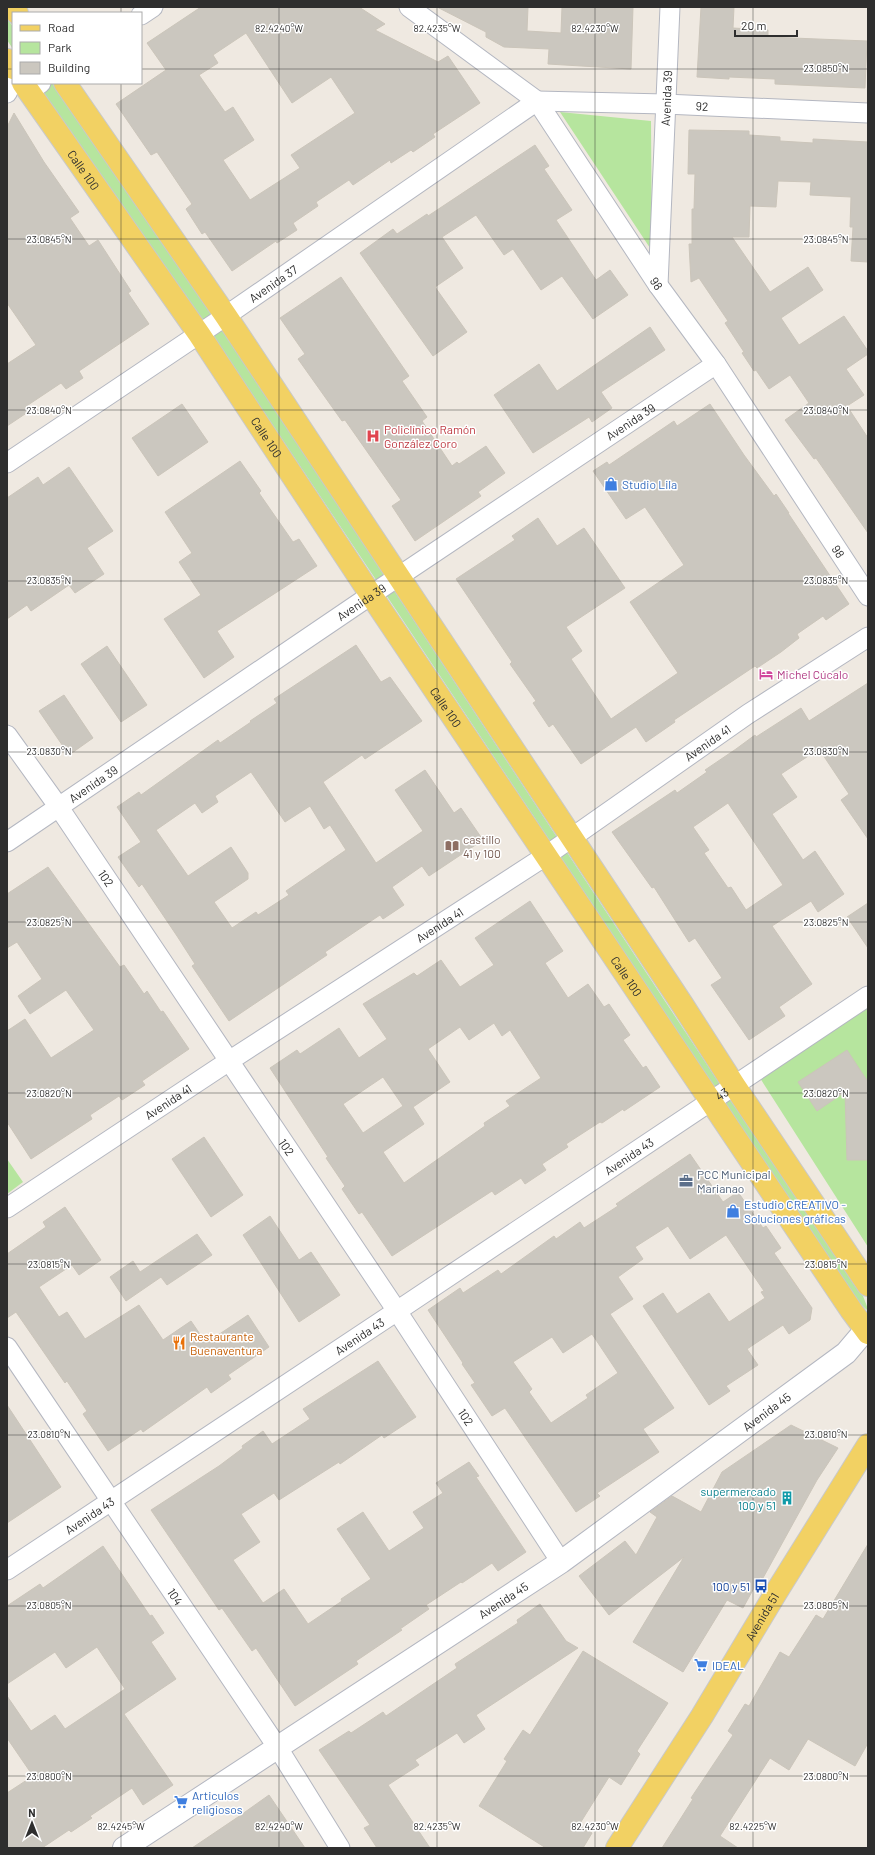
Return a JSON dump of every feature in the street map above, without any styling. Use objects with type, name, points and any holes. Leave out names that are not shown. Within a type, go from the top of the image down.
[{"type":"main road","name":"Calle 100","points":[[26,84],[199,334],[371,595],[547,855],[710,1102],[851,1310],[867,1330]]},
{"type":"main road","points":[[66,84],[226,316],[572,837],[734,1085],[868,1285]]},
{"type":"main road","points":[[845,1250],[859,1263],[868,1268]]},
{"type":"main road","name":"Avenida 51","points":[[617,1848],[702,1716],[777,1591],[867,1447]]},
{"type":"street","points":[[142,14],[153,7]]},
{"type":"street","name":"98","points":[[409,7],[537,101],[658,285],[716,364],[868,596]]},
{"type":"street","name":"Avenida 39","points":[[658,285],[670,7]]},
{"type":"street","points":[[7,93],[26,84]]},
{"type":"street","name":"92","points":[[537,101],[665,104],[868,113]]},
{"type":"street","name":"Avenida 37","points":[[7,463],[226,316],[537,101]]},
{"type":"street","name":"Avenida 39","points":[[7,842],[399,576],[716,364]]},
{"type":"street","name":"Avenida 41","points":[[7,1208],[229,1061],[547,855],[748,714],[868,637]]},
{"type":"street","name":"102","points":[[7,735],[58,806],[397,1311],[560,1562]]},
{"type":"street","points":[[734,1085],[868,996]]},
{"type":"street","name":"43","points":[[710,1102],[734,1085]]},
{"type":"street","name":"Avenida 43","points":[[7,1570],[710,1102]]},
{"type":"street","name":"Avenida 45","points":[[124,1848],[560,1562],[846,1353],[867,1330]]},
{"type":"street","name":"104","points":[[7,1347],[112,1500],[278,1748],[340,1848]]},
{"type":"green space","points":[[7,18],[12,26],[12,48],[7,40]]},
{"type":"green space","points":[[38,84],[53,84],[217,322],[725,1092],[863,1296],[868,1309],[867,1310],[857,1301],[208,328]]},
{"type":"green space","points":[[560,112],[651,121],[652,251]]},
{"type":"green space","points":[[868,1008],[868,1247],[760,1078]]},
{"type":"green space","points":[[7,1159],[23,1182],[7,1194]]},
{"type":"building","points":[[201,7],[359,7],[385,24],[375,30],[438,62],[448,56],[480,103],[433,134],[435,137],[413,152],[411,150],[391,163],[390,160],[353,185],[349,180],[316,202],[318,206],[293,223],[297,230],[277,243],[276,241],[232,271],[205,232],[202,234],[186,209],[192,204],[157,152],[151,155],[116,104],[166,70],[147,43]],"holes":[[[246,33],[292,103],[331,77],[355,113],[291,155],[300,168],[250,200],[223,160],[254,140],[233,107],[225,112],[199,75],[218,63],[213,55]]]},
{"type":"building","points":[[437,7],[528,7],[527,31],[561,33],[562,7],[633,7],[631,69],[548,64],[549,49],[504,47],[486,37],[486,32]]},
{"type":"building","points":[[701,7],[734,7],[733,28],[768,30],[768,37],[867,41],[865,88],[775,84],[775,79],[697,77]]},
{"type":"building","points":[[14,113],[44,162],[79,212],[70,218],[89,246],[98,240],[131,291],[128,293],[149,324],[79,371],[83,378],[66,389],[61,383],[25,407],[28,412],[7,426],[7,364],[36,345],[7,303],[7,127]]},
{"type":"building","points":[[689,130],[749,131],[749,135],[780,137],[780,141],[813,143],[813,139],[868,142],[868,262],[851,261],[853,227],[850,227],[851,197],[810,195],[811,182],[778,181],[776,207],[750,206],[749,237],[732,237],[770,292],[808,267],[823,290],[781,318],[799,345],[844,316],[868,351],[868,354],[846,369],[864,395],[847,406],[868,438],[868,533],[816,458],[814,459],[785,420],[809,403],[790,375],[769,389],[756,370],[754,371],[742,353],[744,352],[725,323],[728,321],[699,278],[691,282],[689,244],[692,244],[692,209],[694,209],[695,174],[688,174]]},
{"type":"building","points":[[535,145],[549,166],[544,169],[572,210],[556,220],[596,280],[610,270],[628,295],[593,319],[562,276],[541,290],[513,249],[504,255],[476,215],[442,237],[463,268],[435,287],[467,332],[433,356],[360,253],[393,229],[397,234],[427,214],[428,216]]},
{"type":"building","points":[[341,277],[409,376],[402,381],[427,417],[422,421],[452,466],[457,462],[459,464],[486,446],[505,473],[478,492],[481,496],[415,541],[392,506],[401,500],[345,420],[342,421],[298,359],[305,354],[280,318]]},
{"type":"building","points":[[650,327],[665,350],[601,392],[612,408],[592,422],[589,417],[533,453],[494,395],[539,364],[557,391]]},
{"type":"building","points":[[182,404],[208,442],[158,476],[132,438]]},
{"type":"building","points":[[710,404],[744,455],[774,496],[776,494],[849,604],[826,620],[823,616],[797,634],[799,638],[781,652],[757,668],[755,666],[674,720],[675,722],[646,742],[636,727],[581,764],[553,724],[549,727],[533,703],[536,701],[510,664],[512,662],[456,579],[515,540],[512,536],[538,518],[557,546],[584,528],[625,588],[566,627],[582,651],[571,659],[611,719],[678,673],[630,602],[684,565],[645,507],[626,519],[593,471],[607,462],[609,465],[674,421],[677,426]]},
{"type":"building","points":[[240,461],[261,491],[259,493],[293,542],[299,539],[317,566],[217,631],[234,657],[204,678],[164,619],[201,595],[179,562],[192,553],[165,512]]},
{"type":"building","points":[[69,467],[113,531],[87,548],[104,574],[75,593],[69,585],[31,611],[27,605],[7,619],[7,498],[38,477],[43,485]]},
{"type":"building","points":[[356,645],[381,682],[390,677],[422,721],[365,759],[362,755],[323,782],[376,863],[423,831],[395,790],[425,770],[454,813],[461,808],[483,840],[429,876],[422,866],[392,887],[404,905],[383,919],[380,915],[325,952],[327,955],[229,1021],[192,966],[195,964],[142,884],[139,887],[118,857],[141,842],[117,807],[139,792],[141,795],[218,740],[220,743],[251,722],[250,721],[277,703],[274,699]],"holes":[[[251,772],[285,822],[310,806],[324,829],[330,825],[346,850],[286,891],[289,895],[258,915],[256,912],[232,928],[214,902],[248,879],[248,873],[231,847],[188,876],[156,830],[195,803],[202,813],[218,802],[215,796]]]},
{"type":"building","points":[[107,646],[147,705],[121,722],[81,664]]},
{"type":"building","points":[[868,683],[868,839],[841,800],[849,794],[819,749],[781,774],[797,797],[772,814],[803,860],[815,851],[844,894],[818,912],[811,901],[772,926],[812,984],[779,1007],[785,1016],[749,1040],[711,985],[722,978],[695,938],[689,942],[654,887],[652,888],[612,832],[675,790],[677,793],[707,772],[705,770],[755,735],[756,737],[801,708],[809,721]],"holes":[[[728,803],[783,885],[746,910],[731,887],[728,888],[704,853],[709,850],[693,827]]]},
{"type":"building","points":[[64,695],[93,738],[69,755],[39,711]]},
{"type":"building","points":[[48,867],[120,967],[124,965],[144,994],[147,991],[161,1012],[163,1011],[189,1049],[142,1081],[145,1085],[122,1100],[119,1096],[90,1115],[92,1119],[31,1159],[7,1122],[7,1031],[25,1019],[51,1058],[94,1030],[66,990],[30,1014],[18,996],[42,979],[17,942],[7,948],[7,894]]},
{"type":"building","points":[[530,901],[563,951],[545,963],[568,998],[588,984],[604,1007],[609,1004],[630,1035],[623,1040],[643,1068],[646,1066],[660,1087],[624,1111],[623,1109],[602,1123],[600,1122],[566,1144],[568,1147],[542,1164],[546,1170],[525,1184],[521,1178],[495,1195],[492,1191],[392,1256],[362,1212],[359,1214],[342,1189],[345,1186],[326,1158],[328,1157],[270,1068],[297,1050],[300,1054],[339,1028],[359,1058],[387,1039],[363,1004],[414,973],[417,976],[441,960],[460,987],[494,965],[475,938]],"holes":[[[494,1023],[502,1036],[510,1030],[541,1078],[506,1101],[510,1106],[484,1123],[485,1126],[404,1183],[383,1152],[424,1124],[413,1107],[450,1082],[428,1049],[460,1027],[469,1040]],[[383,1077],[403,1106],[363,1133],[343,1104]]]},
{"type":"building","points":[[868,903],[868,948],[847,917]]},
{"type":"building","points":[[847,1050],[868,1082],[868,1160],[847,1160],[845,1092],[817,1111],[798,1082]]},
{"type":"building","points":[[204,1137],[243,1195],[211,1217],[172,1159]]},
{"type":"building","points":[[690,1154],[723,1202],[738,1192],[763,1228],[766,1226],[781,1248],[774,1253],[812,1308],[810,1320],[789,1334],[783,1325],[747,1349],[758,1365],[726,1386],[730,1391],[709,1405],[643,1306],[663,1293],[677,1314],[709,1293],[729,1322],[765,1298],[761,1292],[764,1291],[726,1235],[690,1259],[668,1226],[635,1247],[643,1259],[618,1277],[633,1299],[610,1314],[674,1408],[643,1429],[659,1452],[597,1493],[600,1496],[576,1512],[505,1408],[492,1416],[471,1385],[475,1383],[462,1364],[463,1363],[428,1310],[460,1288],[463,1293],[498,1270],[501,1274],[554,1236],[556,1239],[580,1222],[584,1228],[618,1206],[616,1204]],"holes":[[[592,1334],[618,1373],[586,1395],[588,1398],[551,1423],[529,1392],[532,1389],[513,1362],[552,1337],[563,1353]]]},
{"type":"building","points":[[65,1207],[101,1260],[79,1275],[72,1265],[39,1287],[59,1317],[67,1312],[85,1339],[139,1305],[163,1340],[191,1321],[206,1343],[248,1315],[269,1347],[228,1375],[231,1379],[211,1393],[207,1387],[143,1432],[141,1429],[108,1451],[83,1414],[87,1411],[67,1381],[65,1383],[16,1312],[7,1318],[7,1254],[46,1227],[43,1222]]},
{"type":"building","points":[[270,1216],[299,1260],[311,1252],[340,1295],[299,1322],[243,1235]]},
{"type":"building","points":[[197,1234],[212,1255],[167,1285],[161,1277],[126,1301],[110,1277],[133,1261],[140,1272]]},
{"type":"building","points":[[378,1361],[416,1417],[384,1438],[382,1435],[340,1464],[339,1462],[279,1500],[274,1493],[241,1514],[260,1542],[233,1560],[263,1603],[284,1589],[308,1624],[342,1601],[341,1599],[371,1579],[337,1529],[363,1512],[389,1551],[424,1528],[413,1512],[443,1493],[436,1483],[469,1462],[479,1476],[476,1477],[526,1552],[498,1571],[492,1563],[426,1605],[429,1609],[400,1629],[402,1630],[356,1661],[358,1664],[295,1706],[256,1648],[252,1651],[222,1608],[219,1610],[151,1510],[219,1466],[243,1448],[242,1446],[263,1431],[272,1444],[310,1419],[303,1409]]},
{"type":"building","points":[[7,1405],[61,1487],[7,1523]]},
{"type":"building","points":[[791,1425],[838,1448],[817,1480],[763,1578],[760,1577],[743,1608],[727,1600],[683,1672],[633,1642],[684,1557],[609,1615],[579,1576],[625,1541],[636,1555],[657,1517],[650,1512],[672,1496],[701,1512],[722,1472]]},
{"type":"building","points":[[868,1544],[868,1743],[855,1766],[808,1739],[789,1770],[770,1758],[720,1836],[738,1848],[662,1848],[693,1799],[691,1798],[733,1735],[728,1731],[745,1704],[749,1706],[780,1652],[789,1657],[816,1615],[823,1619]]},
{"type":"building","points":[[103,1546],[150,1616],[152,1615],[164,1633],[151,1642],[176,1679],[124,1714],[173,1785],[143,1805],[132,1788],[90,1816],[92,1818],[71,1832],[69,1830],[42,1848],[7,1848],[7,1793],[33,1776],[7,1738],[7,1696],[31,1731],[55,1715],[65,1729],[125,1689],[97,1647],[66,1668],[55,1652],[7,1684],[7,1606],[40,1584],[43,1588]]},
{"type":"building","points":[[540,1604],[566,1641],[578,1648],[476,1715],[485,1729],[464,1743],[457,1733],[415,1760],[419,1765],[388,1785],[430,1848],[377,1848],[364,1828],[370,1825],[319,1750],[349,1731],[351,1733],[383,1712],[386,1716],[457,1668],[455,1664],[518,1623],[517,1620]]},
{"type":"building","points":[[583,1651],[668,1703],[637,1751],[640,1754],[621,1785],[609,1777],[579,1825],[592,1833],[583,1848],[546,1848],[479,1806],[507,1761],[504,1759],[523,1730],[530,1735]]},
{"type":"building","points":[[269,1795],[305,1848],[192,1848],[238,1817]]},
{"type":"place","name":"Policlínico Ramón González Coro","points":[[373,436]]},
{"type":"place","name":"Studio Lila","points":[[611,484]]},
{"type":"place","name":"Michel Cúcalo","points":[[766,674]]},
{"type":"place","name":"castillo 41 y 100","points":[[452,846]]},
{"type":"place","name":"PCC Municipal Marianao","points":[[686,1181]]},
{"type":"place","name":"Estudio CREATIVO - Soluciones gráficas","points":[[733,1211]]},
{"type":"place","name":"Restaurante Buenaventura","points":[[179,1343]]},
{"type":"place","name":"supermercado 100 y 51","points":[[787,1498]]},
{"type":"place","name":"100 y 51","points":[[761,1586]]},
{"type":"place","name":"IDEAL","points":[[701,1665]]},
{"type":"place","name":"Articulos religiosos","points":[[181,1802]]}]
